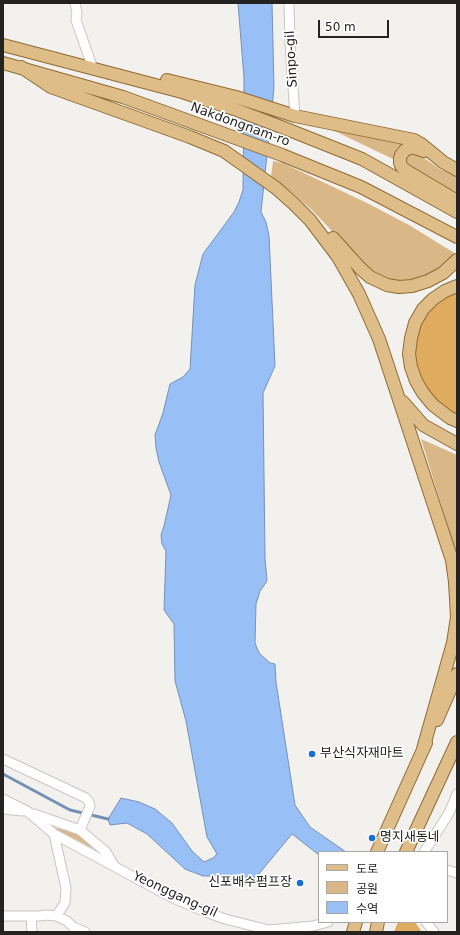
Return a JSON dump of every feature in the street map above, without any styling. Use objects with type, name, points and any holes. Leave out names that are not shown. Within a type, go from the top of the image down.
[{"type":"main road","name":"Nakdongnam-ro","points":[[3,45],[196,96],[235,103],[284,128],[362,159],[457,212]]},
{"type":"main road","name":"Nakdongnam-ro","points":[[3,63],[123,97],[282,155],[361,187],[457,237]]},
{"type":"main road","points":[[80,65],[130,71],[235,103],[414,140],[443,162],[457,170]]},
{"type":"main road","points":[[21,67],[51,87],[183,134],[224,151],[276,188],[294,204],[310,220],[338,257],[359,294],[379,339],[452,560],[457,617],[453,643],[423,749]]},
{"type":"main road","points":[[433,154],[415,148],[407,148],[401,155],[400,163],[405,170],[457,201]]},
{"type":"main road","points":[[310,220],[328,233],[351,259],[370,277],[387,286],[412,286],[428,281],[443,273],[457,260]]},
{"type":"main road","points":[[457,286],[445,290],[423,309],[415,323],[409,354],[411,367],[416,381],[423,393],[433,405],[450,418],[457,421]]},
{"type":"main road","points":[[398,396],[423,425],[457,444]]},
{"type":"main road","points":[[377,851],[457,674]]},
{"type":"main road","points":[[406,851],[457,742]]},
{"type":"street","points":[[75,3],[78,13],[76,20],[92,66]]},
{"type":"street","name":"Sinpo-gil","points":[[289,3],[291,114]]},
{"type":"street","points":[[3,759],[86,798],[90,806],[80,830]]},
{"type":"street","points":[[425,851],[449,814],[457,794]]},
{"type":"street","name":"Yeonggang-gil","points":[[3,799],[27,811],[54,834],[171,896],[206,912],[262,929],[276,931],[314,929],[326,923]]},
{"type":"street","points":[[3,809],[27,811],[80,830],[106,852],[114,865]]},
{"type":"street","points":[[54,834],[66,888],[65,902],[56,916]]},
{"type":"street","points":[[3,916],[56,916],[67,921],[73,927],[85,932]]},
{"type":"street","points":[[31,916],[32,932]]},
{"type":"street","points":[[427,923],[434,932]]},
{"type":"green space","points":[[326,127],[403,143],[397,149],[393,159]]},
{"type":"green space","points":[[413,153],[418,154],[440,169],[457,176],[457,194],[412,167],[406,159]]},
{"type":"green space","points":[[273,161],[283,163],[369,204],[409,225],[456,254],[436,272],[418,281],[402,283],[383,278],[368,269],[312,210],[271,177]]},
{"type":"green space","points":[[421,439],[457,455],[457,556]]},
{"type":"green space","points":[[56,828],[78,833],[102,853],[57,830]]},
{"type":"shaded area","points":[[457,290],[457,415],[435,399],[429,391],[415,362],[414,349],[419,326],[424,316],[436,302]]},
{"type":"shaded area","points":[[398,923],[416,923],[422,932],[394,932]]},
{"type":"water","points":[[238,3],[272,3],[274,88],[261,212],[266,222],[269,236],[275,366],[263,393],[265,558],[267,581],[260,591],[256,604],[255,643],[259,653],[270,663],[275,664],[276,682],[295,805],[310,827],[345,851],[318,851],[318,854],[292,834],[258,875],[245,885],[219,876],[203,876],[185,869],[147,834],[127,823],[110,825],[108,819],[121,798],[139,802],[155,809],[172,823],[192,851],[204,862],[213,858],[217,854],[207,837],[186,721],[175,681],[174,624],[164,610],[166,551],[162,544],[161,535],[171,495],[159,462],[155,435],[163,413],[170,384],[183,377],[190,369],[195,285],[203,254],[234,212],[243,190],[244,78]]},
{"type":"waterway","points":[[3,774],[70,810],[108,819]]},
{"type":"place","name":"부산식자재마트","points":[[312,754]]},
{"type":"place","name":"명지새동네","points":[[372,838]]},
{"type":"place","name":"신포배수펌프장","points":[[300,883]]}]
